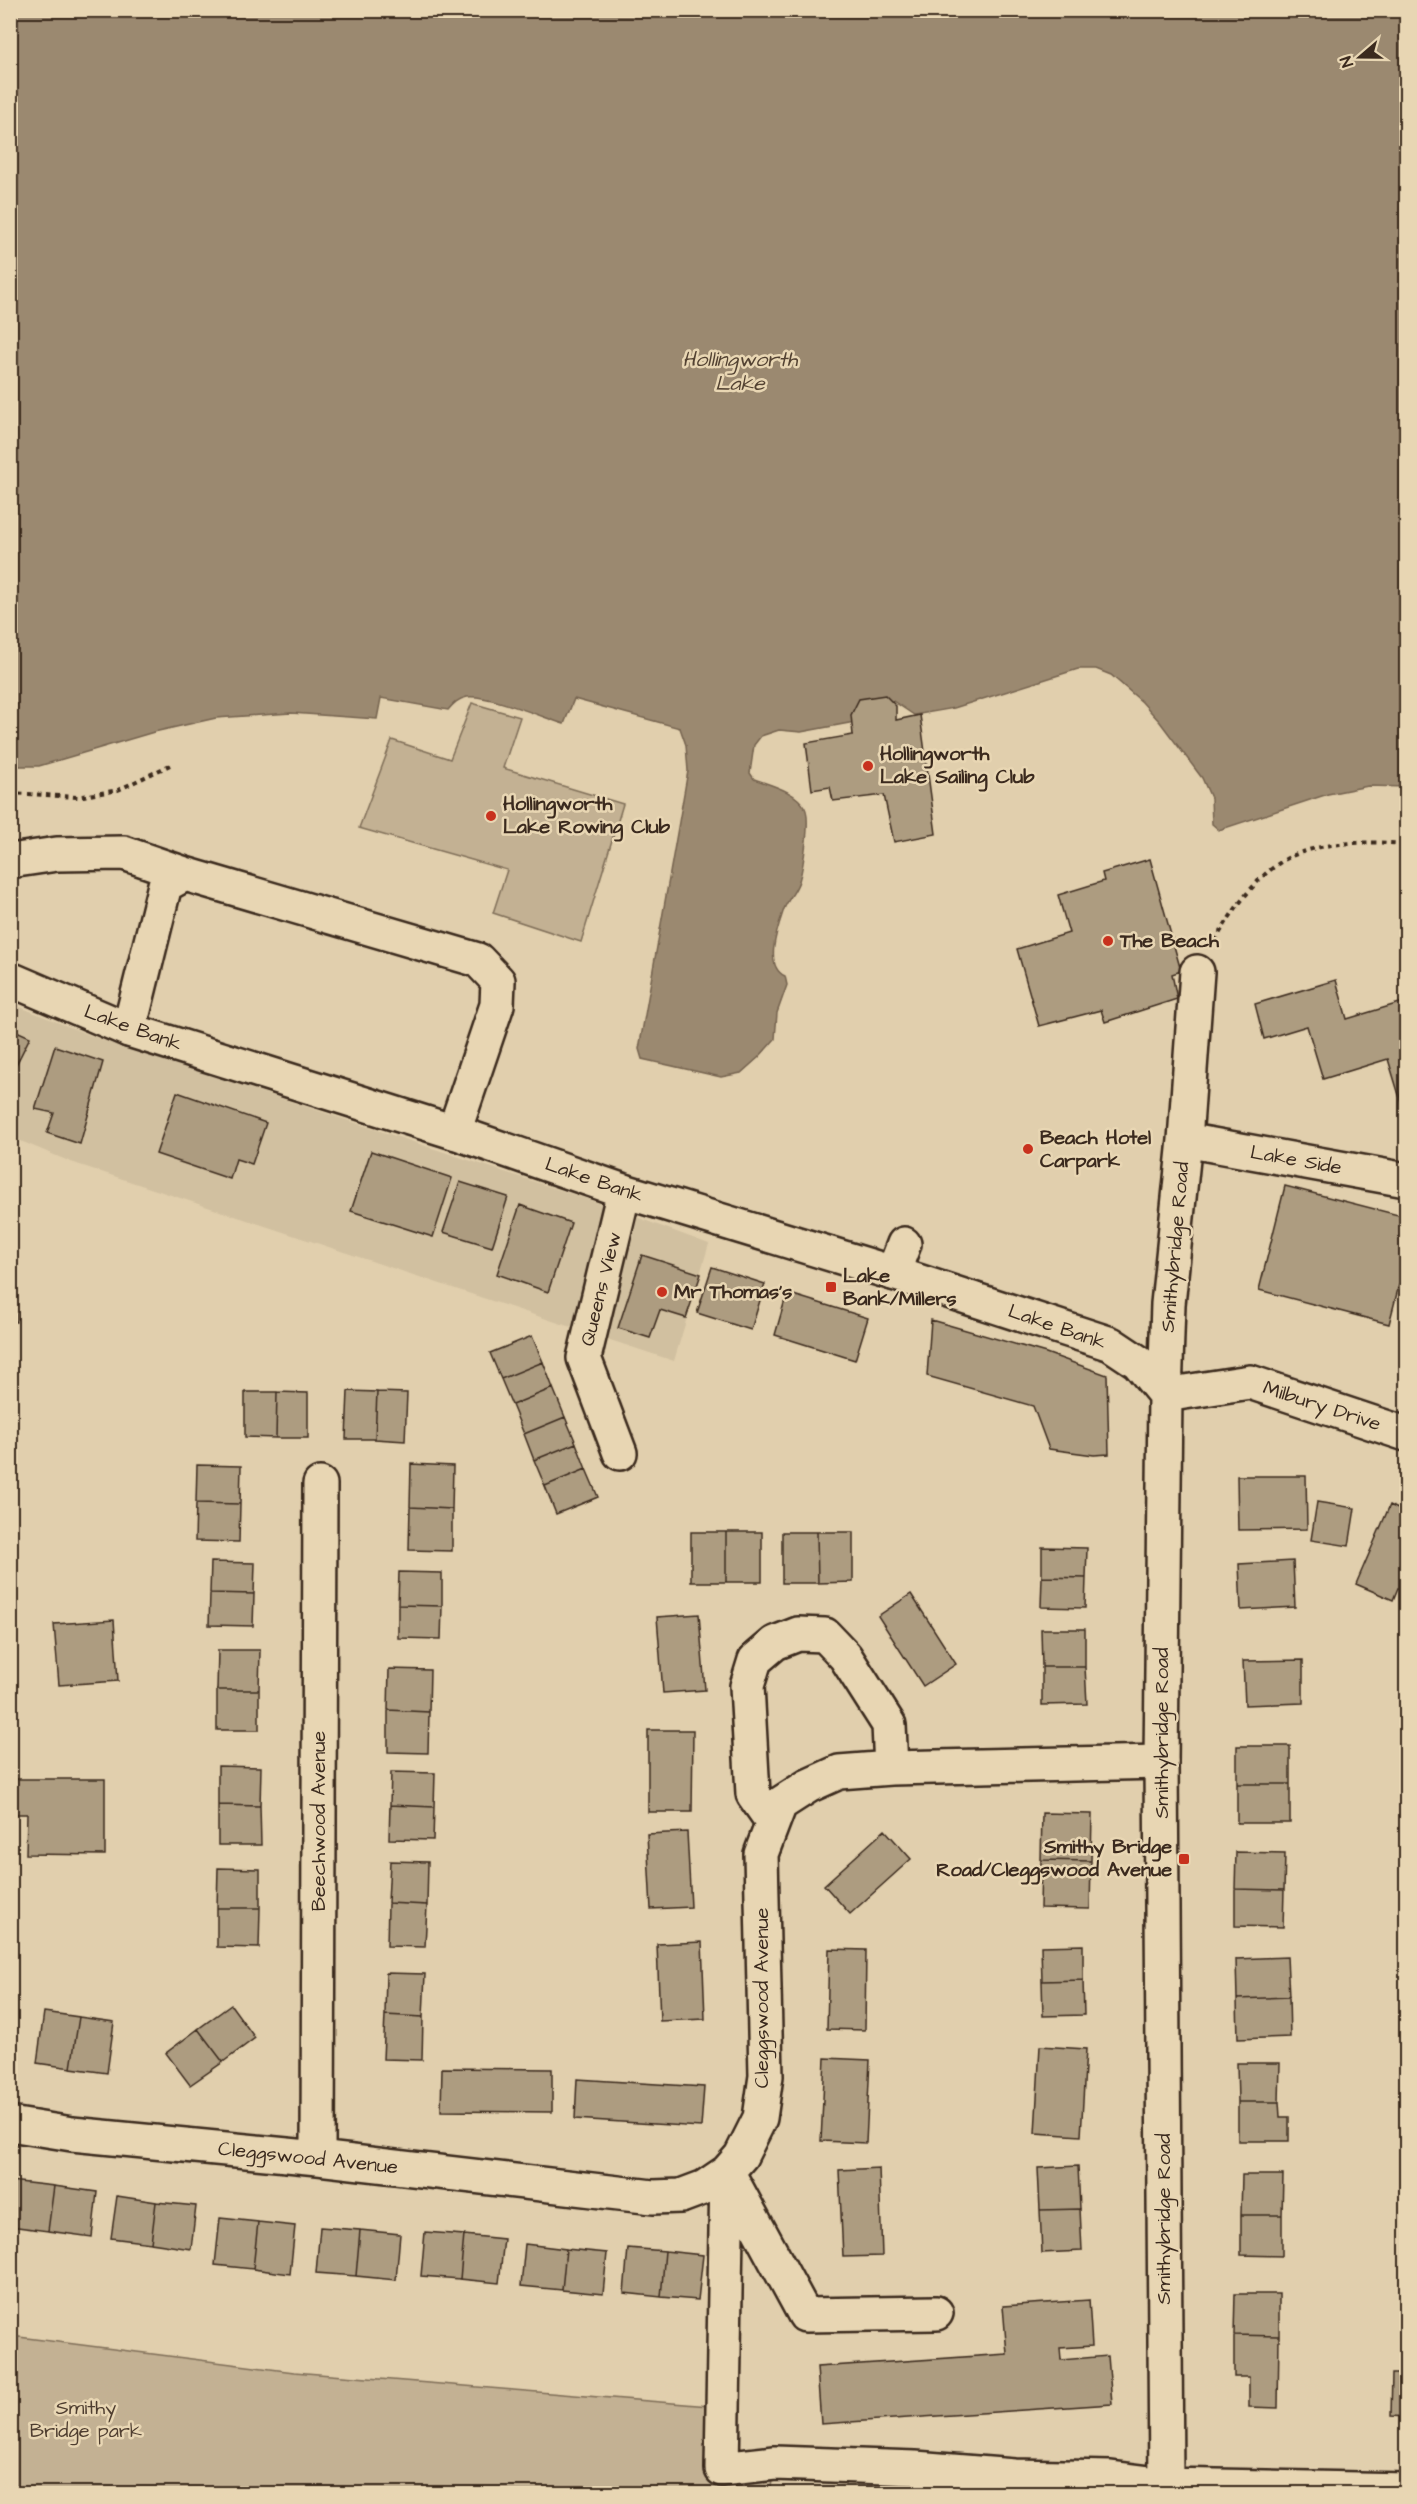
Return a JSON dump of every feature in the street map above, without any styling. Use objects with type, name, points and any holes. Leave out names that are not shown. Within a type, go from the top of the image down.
[{"type":"street","points":[[10,861],[57,854],[124,853],[185,874],[478,960],[498,981],[497,1005],[454,1132]]},
{"type":"street","points":[[129,1030],[165,885],[185,874]]},
{"type":"street","name":"Smithybridge Road","points":[[1164,2489],[1161,1762],[1165,1395],[1168,1304],[1185,1140],[1197,972]]},
{"type":"street","name":"Lake Bank","points":[[10,979],[129,1030],[454,1132],[624,1191],[898,1258],[1111,1344],[1138,1362],[1165,1395]]},
{"type":"street","name":"Lake Side","points":[[1185,1140],[1407,1180]]},
{"type":"street","name":"Queens View","points":[[620,1454],[584,1358],[624,1191]]},
{"type":"street","name":"Milbury Drive","points":[[1165,1395],[1250,1382],[1407,1434]]},
{"type":"street","name":"Beechwood Avenue","points":[[318,2158],[320,1484]]},
{"type":"street","points":[[772,1821],[753,1794],[747,1686],[755,1660],[775,1643],[798,1634],[825,1635],[845,1656],[889,1725],[891,1768]]},
{"type":"street","name":"Cleggswood Avenue","points":[[10,2124],[72,2134],[318,2158],[653,2197],[681,2196],[705,2187],[728,2172],[741,2156],[760,2118],[766,2076],[761,1854],[780,1804],[807,1786],[839,1772],[891,1768],[1161,1762]]},
{"type":"street","points":[[728,2172],[722,2469],[775,2463],[903,2468],[1014,2476],[1111,2478],[1164,2489],[1407,2490]]},
{"type":"street","points":[[728,2172],[806,2315],[936,2313]]},
{"type":"path","points":[[10,793],[78,797],[118,790],[170,765]]},
{"type":"shaded area","points":[[10,1003],[97,1038],[590,1200],[709,1244],[674,1361],[71,1162],[11,1137]]},
{"type":"green space","name":"Hollingworth Lake Rowing Club","points":[[472,703],[520,717],[503,768],[623,804],[581,942],[493,913],[507,870],[359,828],[392,740],[450,759]]},
{"type":"green space","name":"Smithy Bridge park","points":[[11,2336],[294,2372],[709,2406],[713,2467],[773,2474],[770,2494],[11,2494]]},
{"type":"water","name":"Hollingworth Lake","points":[[10,11],[1406,11],[1406,787],[1368,786],[1328,794],[1219,830],[1212,824],[1211,798],[1202,778],[1160,722],[1142,702],[1111,675],[1096,669],[1078,669],[954,708],[914,715],[893,701],[881,702],[860,721],[801,732],[779,730],[761,736],[754,745],[750,773],[754,779],[782,789],[801,802],[807,814],[806,844],[799,881],[784,909],[774,946],[775,964],[778,971],[785,976],[787,985],[777,1013],[775,1039],[741,1073],[721,1077],[642,1059],[639,1049],[688,771],[686,745],[680,728],[574,699],[564,724],[501,702],[476,697],[461,699],[448,710],[381,698],[377,719],[291,713],[216,718],[154,732],[39,766],[11,766]]},
{"type":"building","name":"Hollingworth Lake Sailing Club","points":[[885,695],[896,706],[896,720],[920,715],[936,834],[894,842],[884,795],[833,801],[830,787],[812,790],[806,743],[853,735],[851,715],[859,699]]},
{"type":"building","name":"The Beach","points":[[1150,859],[1181,971],[1172,974],[1177,999],[1105,1022],[1101,1010],[1039,1026],[1017,949],[1069,933],[1058,895],[1104,881],[1102,873]]},
{"type":"building","points":[[1336,980],[1347,1019],[1406,1001],[1406,1103],[1402,1105],[1388,1059],[1323,1079],[1307,1026],[1264,1039],[1255,1004]]},
{"type":"building","points":[[10,1028],[30,1037],[10,1077]]},
{"type":"building","points":[[55,1046],[103,1062],[80,1144],[47,1133],[54,1113],[35,1109]]},
{"type":"building","points":[[177,1092],[266,1123],[252,1164],[236,1159],[230,1179],[156,1154]]},
{"type":"building","points":[[371,1151],[452,1178],[433,1237],[351,1211]]},
{"type":"building","points":[[460,1182],[508,1197],[492,1247],[443,1232]]},
{"type":"building","points":[[1285,1186],[1406,1217],[1406,1258],[1389,1324],[1259,1290]]},
{"type":"building","points":[[520,1205],[571,1223],[548,1292],[497,1274]]},
{"type":"building","name":"Mr Thomas's","points":[[642,1255],[701,1274],[686,1318],[660,1310],[650,1338],[618,1328]]},
{"type":"building","points":[[712,1267],[765,1284],[751,1330],[697,1313]]},
{"type":"building","points":[[787,1293],[868,1318],[855,1360],[775,1335]]},
{"type":"building","points":[[10,1296],[16,1296],[16,1322],[10,1322]]},
{"type":"building","points":[[931,1320],[1046,1353],[1107,1375],[1109,1454],[1094,1455],[1049,1449],[1033,1406],[927,1376]]},
{"type":"building","points":[[532,1336],[543,1362],[501,1379],[490,1353]]},
{"type":"building","points":[[10,1352],[13,1352],[12,1376],[10,1376]]},
{"type":"building","points":[[543,1362],[553,1388],[512,1405],[501,1379]]},
{"type":"building","points":[[553,1388],[565,1417],[524,1434],[512,1405]]},
{"type":"building","points":[[348,1391],[377,1392],[375,1439],[346,1439]]},
{"type":"building","points":[[245,1392],[277,1392],[276,1438],[245,1437]]},
{"type":"building","points":[[277,1392],[308,1393],[308,1438],[276,1438]]},
{"type":"building","points":[[377,1392],[407,1393],[405,1441],[375,1439]]},
{"type":"building","points":[[565,1417],[576,1443],[534,1460],[524,1434]]},
{"type":"building","points":[[576,1443],[586,1469],[545,1486],[534,1460]]},
{"type":"building","points":[[411,1464],[453,1466],[452,1509],[410,1507]]},
{"type":"building","points":[[197,1465],[241,1466],[240,1504],[196,1503]]},
{"type":"building","points":[[586,1469],[598,1497],[556,1514],[545,1486]]},
{"type":"building","points":[[1237,1476],[1306,1476],[1307,1529],[1238,1530]]},
{"type":"building","points":[[1317,1502],[1355,1508],[1349,1546],[1311,1540]]},
{"type":"building","points":[[196,1503],[240,1504],[239,1542],[195,1541]]},
{"type":"building","points":[[1390,1505],[1406,1513],[1406,1591],[1398,1588],[1393,1600],[1356,1584]]},
{"type":"building","points":[[410,1507],[452,1509],[452,1551],[409,1550]]},
{"type":"building","points":[[691,1532],[726,1532],[726,1582],[691,1582]]},
{"type":"building","points":[[726,1532],[762,1532],[762,1582],[726,1582]]},
{"type":"building","points":[[782,1532],[817,1532],[818,1583],[782,1583]]},
{"type":"building","points":[[817,1532],[853,1532],[853,1582],[818,1583]]},
{"type":"building","points":[[1042,1547],[1087,1548],[1086,1578],[1042,1577]]},
{"type":"building","points":[[1293,1561],[1295,1607],[1241,1610],[1239,1564]]},
{"type":"building","points":[[211,1562],[255,1563],[254,1594],[210,1593]]},
{"type":"building","points":[[399,1572],[442,1573],[442,1606],[398,1605]]},
{"type":"building","points":[[1042,1577],[1086,1578],[1085,1608],[1041,1607]]},
{"type":"building","points":[[210,1593],[254,1594],[253,1626],[209,1625]]},
{"type":"building","points":[[911,1594],[956,1664],[923,1686],[878,1616]]},
{"type":"building","points":[[398,1605],[442,1606],[441,1639],[398,1638]]},
{"type":"building","points":[[699,1614],[705,1690],[663,1693],[657,1617]]},
{"type":"building","points":[[114,1620],[118,1681],[59,1685],[54,1624]]},
{"type":"building","points":[[1041,1629],[1085,1629],[1085,1667],[1042,1667]]},
{"type":"building","points":[[218,1650],[260,1650],[259,1690],[217,1690]]},
{"type":"building","points":[[1303,1660],[1303,1703],[1245,1705],[1243,1661]]},
{"type":"building","points":[[1042,1667],[1085,1667],[1087,1704],[1042,1705]]},
{"type":"building","points":[[389,1669],[430,1670],[429,1712],[388,1710]]},
{"type":"building","points":[[217,1690],[259,1690],[259,1730],[217,1730]]},
{"type":"building","points":[[388,1710],[429,1712],[428,1753],[388,1752]]},
{"type":"building","points":[[648,1730],[693,1730],[692,1812],[648,1812]]},
{"type":"building","points":[[1237,1746],[1290,1746],[1290,1784],[1237,1784]]},
{"type":"building","points":[[218,1766],[261,1767],[260,1806],[218,1805]]},
{"type":"building","points":[[391,1772],[435,1773],[434,1807],[390,1805]]},
{"type":"building","points":[[10,1779],[105,1779],[105,1855],[26,1854],[27,1814],[10,1814]]},
{"type":"building","points":[[1237,1784],[1290,1784],[1290,1823],[1237,1823]]},
{"type":"building","points":[[218,1805],[260,1806],[261,1845],[218,1845]]},
{"type":"building","points":[[390,1805],[434,1807],[433,1840],[389,1839]]},
{"type":"building","points":[[1042,1813],[1092,1814],[1091,1861],[1041,1860]]},
{"type":"building","points":[[885,1830],[911,1859],[850,1914],[824,1885]]},
{"type":"building","points":[[687,1832],[691,1907],[651,1909],[647,1834]]},
{"type":"building","points":[[1236,1852],[1285,1853],[1284,1890],[1235,1889]]},
{"type":"building","points":[[1041,1860],[1091,1861],[1090,1909],[1040,1908]]},
{"type":"building","points":[[390,1861],[428,1862],[427,1905],[388,1903]]},
{"type":"building","points":[[218,1868],[260,1869],[260,1908],[217,1908]]},
{"type":"building","points":[[1235,1889],[1284,1890],[1283,1927],[1235,1926]]},
{"type":"building","points":[[388,1903],[427,1905],[425,1947],[387,1946]]},
{"type":"building","points":[[217,1908],[260,1908],[259,1948],[217,1947]]},
{"type":"building","points":[[702,1942],[705,2019],[660,2021],[657,1944]]},
{"type":"building","points":[[1083,1945],[1083,1980],[1042,1981],[1041,1946]]},
{"type":"building","points":[[829,1949],[866,1950],[865,2030],[827,2029]]},
{"type":"building","points":[[1287,1957],[1289,1997],[1237,1999],[1236,1959]]},
{"type":"building","points":[[386,1973],[425,1974],[423,2017],[385,2015]]},
{"type":"building","points":[[1083,1980],[1084,2015],[1043,2016],[1042,1981]]},
{"type":"building","points":[[1289,1997],[1290,2037],[1238,2039],[1237,1999]]},
{"type":"building","points":[[231,2005],[255,2038],[223,2062],[198,2029]]},
{"type":"building","points":[[44,2012],[79,2017],[71,2068],[37,2063]]},
{"type":"building","points":[[385,2015],[423,2017],[422,2060],[383,2059]]},
{"type":"building","points":[[79,2017],[114,2022],[107,2073],[71,2068]]},
{"type":"building","points":[[198,2029],[223,2062],[190,2085],[166,2053]]},
{"type":"building","points":[[1040,2046],[1086,2049],[1081,2136],[1035,2133]]},
{"type":"building","points":[[825,2058],[870,2060],[866,2143],[821,2141]]},
{"type":"building","points":[[1237,2063],[1280,2063],[1279,2102],[1238,2102]]},
{"type":"building","points":[[442,2068],[552,2069],[552,2112],[441,2111]]},
{"type":"building","points":[[577,2079],[704,2087],[701,2127],[575,2119]]},
{"type":"building","points":[[1238,2102],[1279,2102],[1280,2117],[1289,2117],[1289,2141],[1238,2141]]},
{"type":"building","points":[[1078,2166],[1080,2209],[1040,2210],[1038,2168]]},
{"type":"building","points":[[879,2168],[882,2256],[843,2257],[839,2170]]},
{"type":"building","points":[[1242,2175],[1283,2175],[1282,2215],[1241,2215]]},
{"type":"building","points":[[10,2181],[54,2186],[48,2231],[10,2226]]},
{"type":"building","points":[[54,2186],[97,2192],[92,2237],[48,2231]]},
{"type":"building","points":[[117,2196],[156,2202],[151,2243],[111,2238]]},
{"type":"building","points":[[156,2202],[196,2206],[191,2249],[151,2243]]},
{"type":"building","points":[[1080,2209],[1082,2251],[1042,2253],[1040,2210]]},
{"type":"building","points":[[1241,2215],[1282,2215],[1282,2256],[1241,2255]]},
{"type":"building","points":[[220,2218],[258,2222],[253,2269],[215,2265]]},
{"type":"building","points":[[258,2222],[295,2226],[290,2274],[253,2269]]},
{"type":"building","points":[[320,2227],[360,2230],[356,2276],[316,2273]]},
{"type":"building","points":[[360,2230],[400,2234],[396,2280],[356,2276]]},
{"type":"building","points":[[425,2232],[464,2235],[460,2279],[421,2276]]},
{"type":"building","points":[[464,2235],[504,2239],[499,2283],[460,2279]]},
{"type":"building","points":[[525,2244],[566,2249],[562,2290],[521,2286]]},
{"type":"building","points":[[628,2248],[665,2251],[661,2297],[624,2293]]},
{"type":"building","points":[[566,2249],[607,2253],[603,2294],[562,2290]]},
{"type":"building","points":[[665,2251],[703,2255],[698,2300],[661,2297]]},
{"type":"building","points":[[1235,2294],[1279,2294],[1279,2336],[1234,2335]]},
{"type":"building","points":[[1089,2300],[1092,2346],[1060,2348],[1061,2360],[1108,2356],[1112,2404],[821,2424],[817,2367],[1007,2354],[1003,2306]]},
{"type":"building","points":[[1234,2335],[1279,2336],[1278,2408],[1249,2407],[1249,2377],[1234,2377]]},
{"type":"building","points":[[1392,2374],[1406,2374],[1406,2417],[1391,2416]]},
{"type":"place","name":"Hollingworth Lake Sailing Club","points":[[868,766]]},
{"type":"place","name":"Hollingworth Lake Rowing Club","points":[[491,816]]},
{"type":"place","name":"The Beach","points":[[1108,941]]},
{"type":"place","name":"Beach Hotel Carpark","points":[[1028,1149]]},
{"type":"place","name":"Lake Bank/Millers","points":[[831,1287]]},
{"type":"place","name":"Mr Thomas's","points":[[662,1292]]},
{"type":"place","name":"Smithy Bridge Road/Cleggswood Avenue","points":[[1184,1859]]}]
